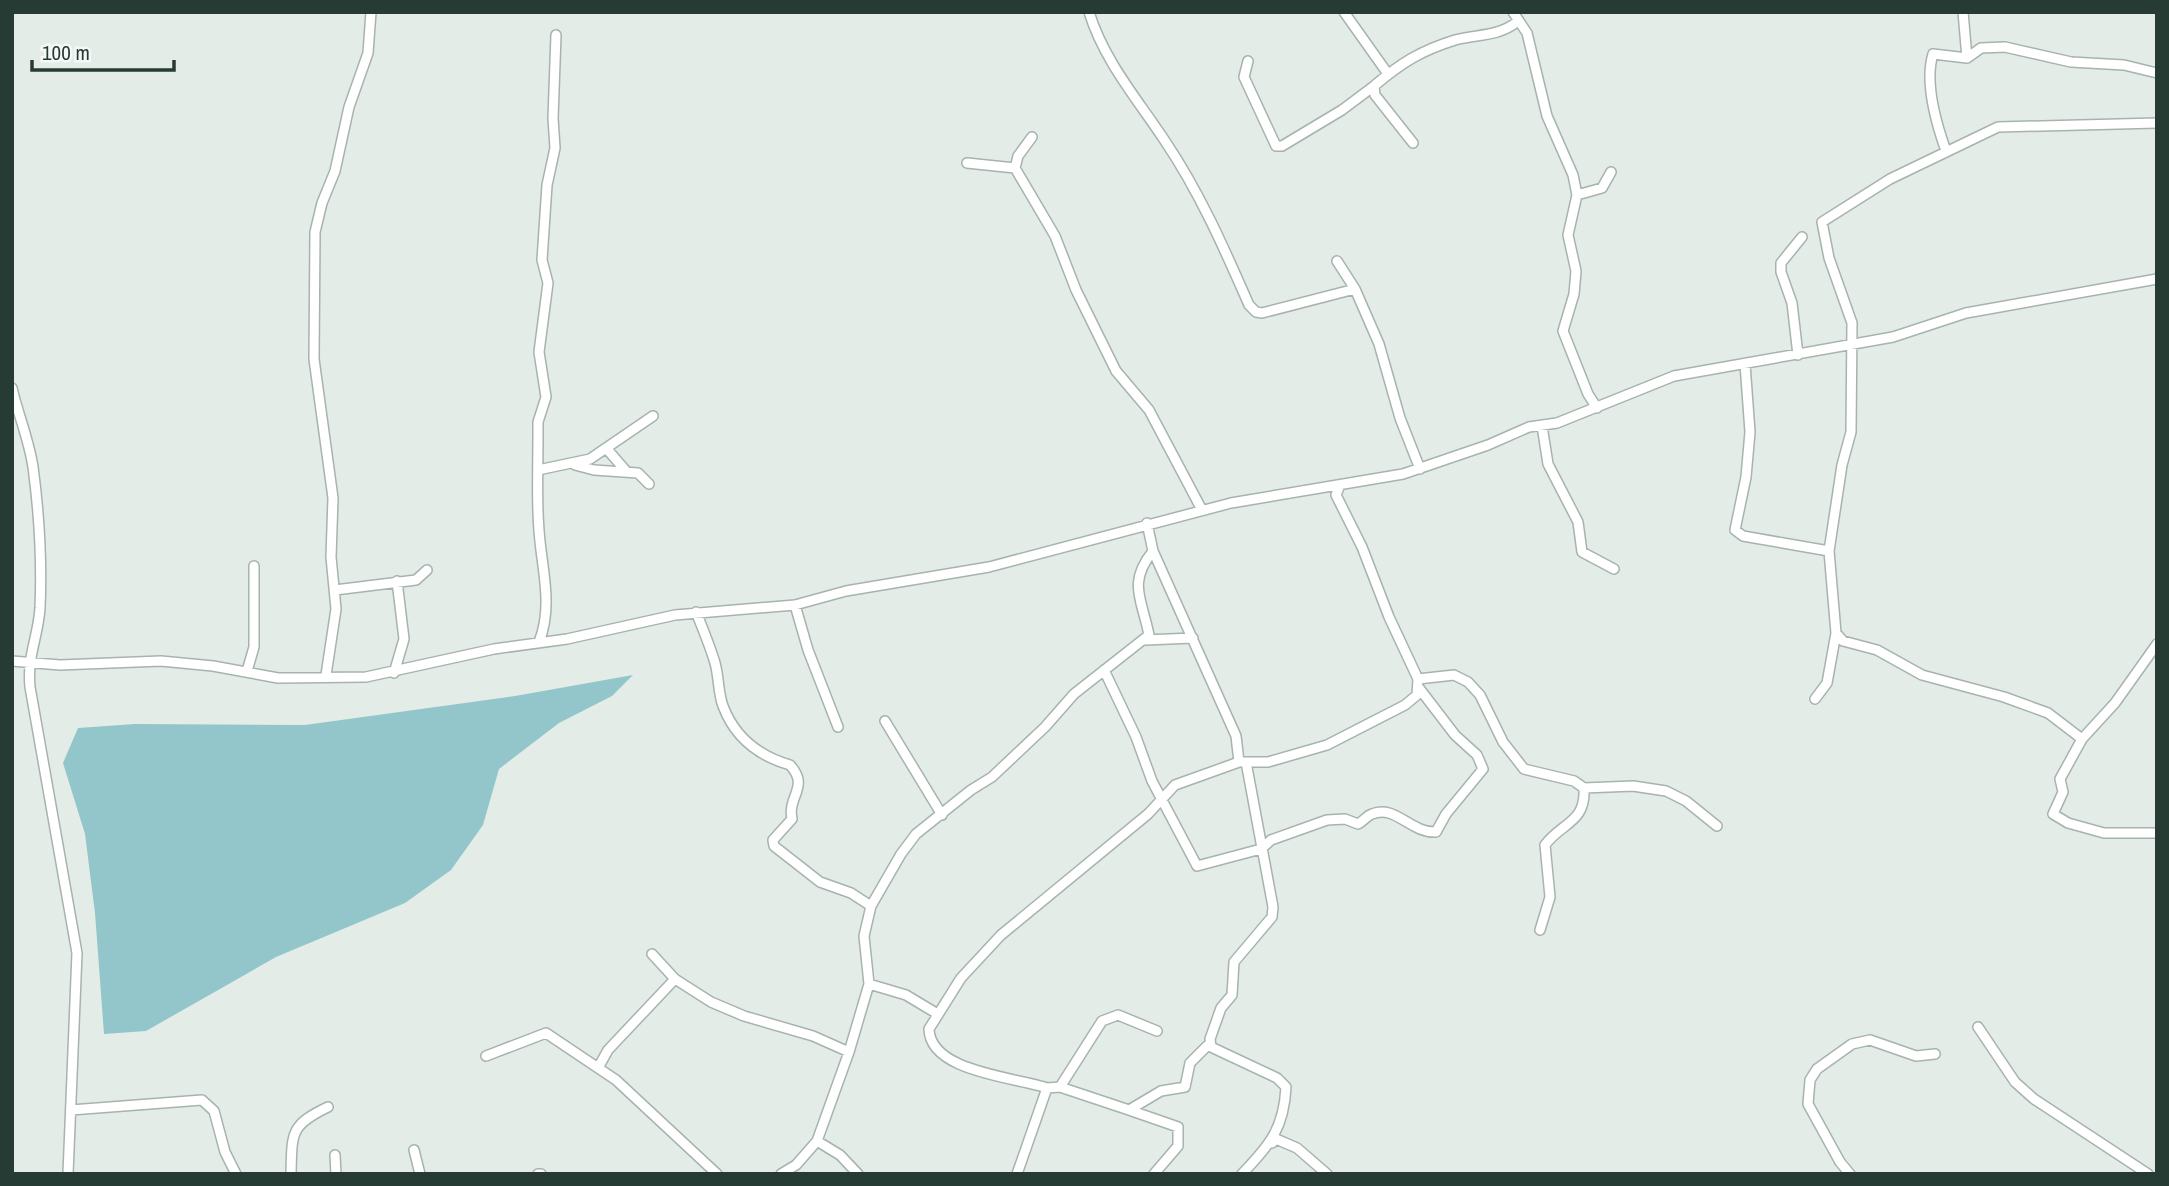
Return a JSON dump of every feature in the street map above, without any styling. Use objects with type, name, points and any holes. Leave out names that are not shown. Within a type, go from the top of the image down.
[{"type":"street","points":[[326,675],[336,609],[331,544],[333,498],[314,359],[315,232],[322,203],[335,171],[349,107],[368,52],[370,12]]},
{"type":"street","points":[[1089,12],[1096,33],[1125,87],[1166,142],[1205,204],[1249,304],[1256,312],[1355,289]]},
{"type":"street","points":[[1344,12],[1388,74]]},
{"type":"street","points":[[1963,12],[1967,58]]},
{"type":"street","points":[[1248,61],[1244,77],[1276,146],[1282,146],[1342,110],[1406,59],[1458,39],[1490,36],[1515,17],[1527,33],[1547,117],[1573,175],[1577,195],[1568,235],[1576,271],[1574,294],[1563,331],[1588,394],[1597,408]]},
{"type":"street","points":[[539,642],[545,625],[547,579],[541,550],[538,470],[538,422],[546,397],[539,352],[548,283],[542,260],[548,202],[547,185],[555,148],[553,118],[556,35]]},
{"type":"street","points":[[1946,151],[1938,130],[1930,66],[1933,54],[1967,58],[1982,48],[2004,47],[2071,62],[2124,65],[2157,73]]},
{"type":"street","points":[[1374,86],[1375,95],[1413,143]]},
{"type":"street","points":[[1815,699],[1827,683],[1836,633],[1829,551],[1842,465],[1851,432],[1850,312],[1829,258],[1822,222],[1889,179],[1981,132],[2012,124],[2157,123]]},
{"type":"street","points":[[1032,137],[1018,156],[1015,168],[1055,236],[1076,290],[1115,371],[1149,410],[1202,510]]},
{"type":"street","points":[[967,163],[1015,168]]},
{"type":"street","points":[[1577,195],[1602,188],[1611,172]]},
{"type":"street","points":[[1798,355],[1791,303],[1781,272],[1781,263],[1802,237]]},
{"type":"street","points":[[1336,261],[1355,289],[1380,344],[1399,418],[1420,469]]},
{"type":"street","points":[[12,661],[60,665],[162,661],[247,671],[278,678],[326,675],[366,677],[495,649],[696,612],[795,605],[846,592],[989,568],[1202,510],[1420,469],[1522,430],[1597,408],[1674,376],[1851,345],[1914,332],[1966,313],[2157,279]]},
{"type":"street","points":[[1745,364],[1750,432],[1746,477],[1735,530],[1743,536],[1829,551]]},
{"type":"street","points":[[12,388],[33,466],[39,556],[40,608],[36,639],[28,662],[77,953],[68,1174]]},
{"type":"street","points":[[538,470],[575,465],[653,416]]},
{"type":"street","points":[[1542,426],[1548,464],[1578,522],[1582,552],[1614,569]]},
{"type":"street","points":[[606,448],[626,471]]},
{"type":"street","points":[[575,465],[594,470],[638,473],[649,484]]},
{"type":"street","points":[[1104,670],[1136,737],[1152,781],[1197,866],[1261,849],[1271,840],[1293,830],[1336,818],[1358,824],[1368,815],[1382,811],[1391,812],[1424,832],[1436,832],[1446,814],[1483,769],[1477,755],[1455,735],[1418,683],[1362,547],[1336,495],[1340,485]]},
{"type":"street","points":[[781,1174],[796,1165],[817,1141],[849,1052],[869,984],[864,936],[871,906],[916,834],[992,776],[1045,727],[1074,694],[1149,635],[1140,604],[1138,573],[1153,551],[1154,543],[1147,523]]},
{"type":"street","points":[[1153,551],[1236,736],[1273,902],[1272,917],[1234,962],[1232,995],[1221,1008],[1210,1039],[1211,1047]]},
{"type":"street","points":[[247,671],[254,647],[254,566]]},
{"type":"street","points":[[335,590],[416,580],[427,569]]},
{"type":"street","points":[[394,673],[404,639],[397,581]]},
{"type":"street","points":[[795,605],[808,650],[838,727]]},
{"type":"street","points":[[696,612],[714,660],[724,708],[735,726],[748,745],[770,760],[790,765],[799,778],[800,784],[790,811],[792,818],[777,833],[773,840],[774,846],[820,882],[851,892],[871,906]]},
{"type":"street","points":[[1836,633],[1843,641],[1877,650],[1922,675],[2004,697],[2048,713],[2082,739]]},
{"type":"street","points":[[1145,640],[1193,638]]},
{"type":"street","points":[[2157,644],[2115,703],[2082,739],[2060,779],[2063,792],[2053,814],[2068,823],[2104,833],[2157,833]]},
{"type":"street","points":[[1418,683],[1461,676],[1480,695],[1503,742],[1518,764],[1530,771],[1574,781],[1584,788],[1633,786],[1666,792],[1686,801],[1717,826]]},
{"type":"street","points":[[1154,1174],[1178,1146],[1178,1127],[1060,1087],[1047,1088],[967,1067],[948,1059],[932,1045],[929,1036],[936,1013],[961,978],[1001,935],[1163,799],[1175,785],[1242,762],[1268,762],[1327,745],[1405,705],[1418,695],[1418,683]]},
{"type":"street","points":[[885,721],[942,815]]},
{"type":"street","points":[[1540,930],[1550,897],[1545,845],[1584,807],[1584,788]]},
{"type":"street","points":[[652,954],[675,979],[711,1002],[744,1016],[786,1026],[849,1052]]},
{"type":"street","points":[[598,1068],[608,1050],[675,979]]},
{"type":"street","points":[[869,984],[905,995],[936,1013]]},
{"type":"street","points":[[1060,1087],[1102,1021],[1118,1015],[1157,1031]]},
{"type":"street","points":[[1978,1027],[2015,1082],[2034,1099],[2148,1174]]},
{"type":"street","points":[[486,1056],[546,1033],[616,1080],[717,1174]]},
{"type":"street","points":[[1850,1174],[1840,1162],[1808,1104],[1810,1080],[1817,1069],[1852,1044],[1870,1040],[1916,1056],[1934,1054]]},
{"type":"street","points":[[1129,1110],[1161,1091],[1185,1087],[1190,1063],[1207,1046],[1277,1078],[1286,1087],[1286,1105],[1272,1143]]},
{"type":"street","points":[[1017,1174],[1047,1088]]},
{"type":"street","points":[[71,1110],[202,1100],[214,1111],[225,1152],[236,1174]]},
{"type":"street","points":[[291,1174],[293,1134],[299,1123],[328,1107]]},
{"type":"street","points":[[1242,1174],[1276,1139],[1297,1148],[1327,1174]]},
{"type":"street","points":[[817,1141],[840,1155],[858,1174]]},
{"type":"street","points":[[414,1150],[419,1174]]},
{"type":"street","points":[[335,1155],[336,1174]]},
{"type":"water","points":[[633,675],[612,696],[559,723],[499,769],[483,825],[451,870],[405,903],[276,957],[146,1031],[104,1034],[95,913],[85,834],[63,763],[78,728],[135,724],[305,725],[515,696]]}]
